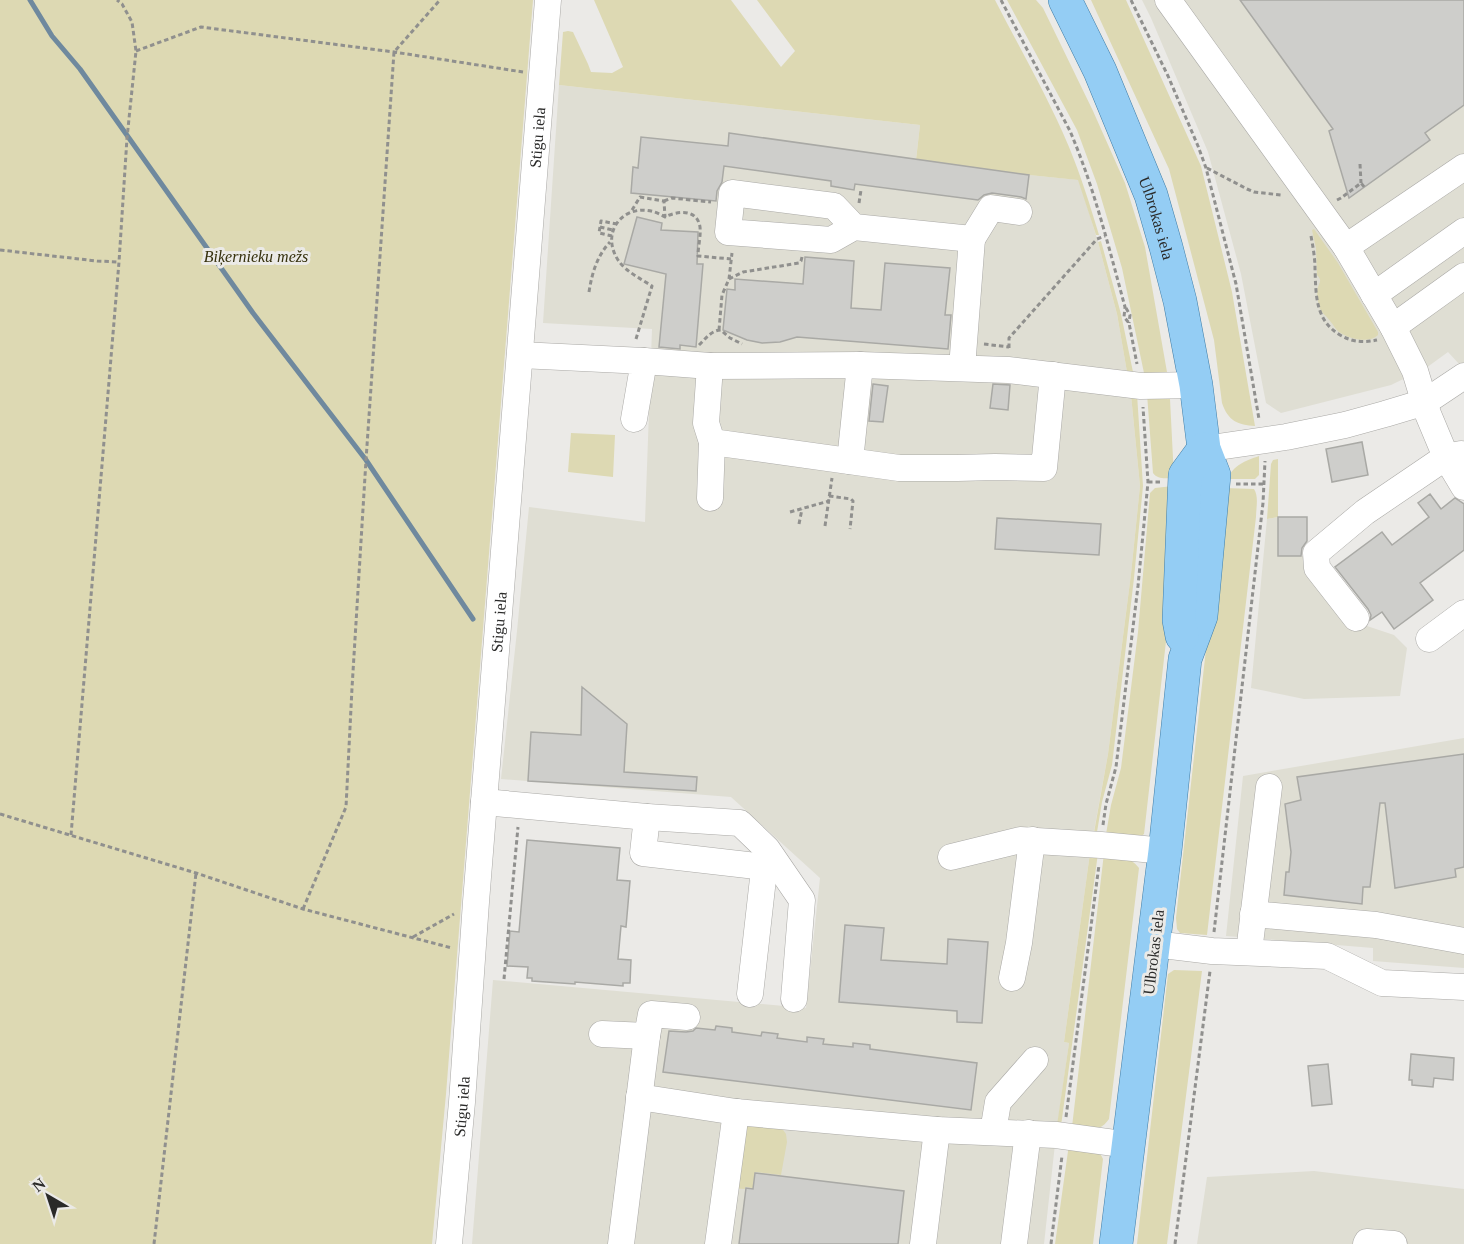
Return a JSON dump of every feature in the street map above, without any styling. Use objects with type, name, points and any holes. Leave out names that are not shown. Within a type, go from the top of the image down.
[{"type":"main road","name":"Ulbrokas iela","points":[[1065,0],[1100,71],[1151,195],[1180,301],[1196,385],[1204,448],[1214,476],[1201,616],[1185,659],[1165,851],[1116,1244]]},
{"type":"street","name":"Stigu iela","points":[[449,1244],[548,0]]},
{"type":"street","points":[[1168,0],[1346,248],[1374,296],[1389,333],[1415,371],[1428,414],[1455,455],[1464,487]]},
{"type":"street","points":[[1346,248],[1464,167]]},
{"type":"street","points":[[854,227],[834,206],[732,193],[728,232],[831,240],[854,227],[972,238]]},
{"type":"street","points":[[962,369],[972,238],[991,208],[1019,212]]},
{"type":"street","points":[[1374,296],[1464,231]]},
{"type":"street","points":[[1389,333],[1464,276]]},
{"type":"street","points":[[520,355],[710,366],[860,365],[962,369],[1008,359],[1053,375],[1141,386],[1196,385]]},
{"type":"street","points":[[634,419],[637,361]]},
{"type":"street","points":[[842,460],[860,365]]},
{"type":"street","points":[[710,366],[706,423],[712,442],[710,498]]},
{"type":"street","points":[[712,442],[899,468],[995,466],[1044,468],[1053,375]]},
{"type":"street","points":[[1204,448],[1286,437],[1345,425],[1425,402],[1464,376]]},
{"type":"street","points":[[1356,618],[1317,568],[1316,553],[1365,512],[1455,455]]},
{"type":"street","points":[[1429,639],[1464,613]]},
{"type":"street","points":[[1249,952],[1269,787]]},
{"type":"street","points":[[484,801],[647,817],[741,823],[766,858],[802,900],[794,999]]},
{"type":"street","points":[[647,817],[644,853],[766,858]]},
{"type":"street","points":[[951,856],[1020,840],[1101,844],[1165,851]]},
{"type":"street","points":[[1012,978],[1032,840]]},
{"type":"street","points":[[750,994],[766,858]]},
{"type":"street","points":[[1253,914],[1376,925],[1464,941]]},
{"type":"street","points":[[1154,944],[1212,951],[1327,956],[1382,983],[1464,987]]},
{"type":"street","points":[[621,1244],[651,1014],[687,1017]]},
{"type":"street","points":[[602,1034],[647,1036]]},
{"type":"street","points":[[993,1132],[998,1102],[1035,1060]]},
{"type":"street","points":[[639,1097],[736,1112],[937,1130],[1028,1133],[1129,1144]]},
{"type":"street","points":[[718,1244],[736,1112]]},
{"type":"street","points":[[923,1244],[937,1130]]},
{"type":"street","points":[[1014,1244],[1028,1133]]},
{"type":"street","points":[[1366,1244],[1367,1242],[1394,1244]]},
{"type":"path","points":[[70,835],[136,51],[132,22],[122,4],[117,0]]},
{"type":"path","points":[[303,909],[346,807],[394,52],[440,0]]},
{"type":"path","points":[[1001,0],[1080,154],[1125,307],[1124,317],[1129,323],[1141,386],[1148,482],[1116,767],[1106,804],[1051,1244]]},
{"type":"path","points":[[1131,0],[1168,76],[1206,168],[1236,284],[1260,423]]},
{"type":"path","points":[[136,51],[201,27],[394,52],[543,75]]},
{"type":"path","points":[[1360,164],[1361,183]]},
{"type":"path","points":[[1206,168],[1254,192],[1280,194],[1288,198]]},
{"type":"path","points":[[631,212],[640,197],[664,201],[672,198],[731,204]]},
{"type":"path","points":[[664,201],[665,217]]},
{"type":"path","points":[[637,361],[652,286],[620,263],[611,244],[612,238],[617,224],[627,213],[649,209],[665,217]]},
{"type":"path","points":[[665,217],[675,212],[683,212],[696,218],[700,226],[698,256],[731,259]]},
{"type":"path","points":[[612,238],[599,233],[601,221],[617,224]]},
{"type":"path","points":[[600,227],[614,230]]},
{"type":"path","points":[[1310,227],[1316,299],[1323,319],[1336,333],[1357,342],[1368,342],[1389,333]]},
{"type":"path","points":[[719,330],[722,295],[729,279],[734,232]]},
{"type":"path","points":[[1008,359],[1009,338],[1097,238],[1105,236]]},
{"type":"path","points":[[589,292],[596,262],[612,238]]},
{"type":"path","points":[[0,250],[119,262]]},
{"type":"path","points":[[988,345],[1008,359]]},
{"type":"path","points":[[1175,1244],[1212,951],[1265,484],[1264,457]]},
{"type":"path","points":[[825,526],[829,496],[842,460]]},
{"type":"path","points":[[1235,484],[1265,484]]},
{"type":"path","points":[[829,496],[851,499],[850,528]]},
{"type":"path","points":[[790,512],[829,501]]},
{"type":"path","points":[[799,524],[802,509]]},
{"type":"path","points":[[504,979],[518,823],[513,804]]},
{"type":"path","points":[[0,814],[196,873],[303,909],[473,954]]},
{"type":"path","points":[[154,1244],[196,873]]},
{"type":"path","points":[[411,937],[476,902]]},
{"type":"shaded area","points":[[1142,0],[1464,0],[1464,362],[1460,365],[1448,352],[1426,368],[1391,385],[1281,413],[1266,403],[1241,274],[1208,152]]},
{"type":"shaded area","points":[[559,85],[920,125],[916,159],[1079,180],[1117,314],[1131,395],[1140,486],[1108,754],[1090,853],[1064,1042],[1069,1043],[1044,1244],[472,1244],[493,980],[806,1008],[820,878],[731,797],[501,779],[529,507],[645,522],[652,329],[543,323]]},
{"type":"shaded area","points":[[1278,517],[1278,556],[1307,556],[1349,620],[1394,635],[1407,648],[1400,696],[1304,699],[1251,688],[1267,519]]},
{"type":"shaded area","points":[[1464,738],[1464,968],[1373,961],[1373,948],[1226,936],[1243,776]]},
{"type":"shaded area","points":[[1314,1171],[1464,1189],[1464,1244],[1197,1244],[1207,1177]]},
{"type":"green space","name":"Biķernieku mežs","points":[[0,0],[533,0],[446,1094],[432,1244],[0,1244]]},
{"type":"green space","points":[[594,0],[731,0],[781,67],[795,51],[757,0],[995,0],[1061,128],[1099,235],[1096,235],[1078,180],[916,160],[920,125],[559,85],[563,32],[573,32],[591,72],[612,73],[623,67]]},
{"type":"green space","points":[[1007,0],[1036,0],[1043,8],[1125,183],[1145,247],[1167,372],[1165,375],[1144,373],[1122,268],[1097,184],[1077,130]]},
{"type":"green space","points":[[1091,0],[1126,0],[1201,166],[1232,292],[1255,426],[1234,421],[1227,414],[1222,403],[1214,340],[1169,169]]},
{"type":"green space","points":[[1314,229],[1338,263],[1378,332],[1374,338],[1359,340],[1343,335],[1321,310],[1317,296],[1320,279],[1317,275],[1316,248],[1312,230]]},
{"type":"green space","points":[[1101,241],[1121,314],[1133,372],[1127,372],[1117,314],[1098,242]]},
{"type":"green space","points":[[1137,394],[1143,486],[1134,578],[1112,765],[1102,802],[1096,838],[1093,838],[1108,754],[1140,486],[1131,395]]},
{"type":"green space","points":[[1147,394],[1167,394],[1170,399],[1174,478],[1160,478],[1153,473]]},
{"type":"green space","points":[[571,433],[615,435],[613,477],[568,472]]},
{"type":"green space","points":[[1259,456],[1259,475],[1255,479],[1228,479],[1236,467]]},
{"type":"green space","points":[[1278,459],[1278,517],[1267,519],[1271,464],[1273,460]]},
{"type":"green space","points":[[1173,486],[1173,580],[1144,834],[1137,839],[1105,840],[1121,768],[1138,632],[1150,493],[1155,488]]},
{"type":"green space","points":[[1224,488],[1254,489],[1257,503],[1207,935],[1180,933],[1177,929],[1176,918]]},
{"type":"green space","points":[[1090,853],[1098,853],[1061,1126],[1057,1125],[1069,1043],[1064,1042]]},
{"type":"green space","points":[[1104,853],[1128,859],[1139,868],[1109,1119],[1097,1129],[1087,1130],[1072,1127]]},
{"type":"green space","points":[[1174,970],[1202,971],[1167,1244],[1137,1244],[1168,974]]},
{"type":"green space","points":[[749,1122],[781,1127],[786,1134],[787,1142],[781,1175],[755,1172],[753,1188],[731,1188],[738,1133]]},
{"type":"green space","points":[[1069,1144],[1100,1153],[1103,1159],[1093,1244],[1055,1244]]},
{"type":"building","points":[[1240,0],[1464,0],[1464,105],[1425,133],[1430,140],[1349,198],[1329,131],[1333,129]]},
{"type":"building","points":[[729,133],[1029,175],[1026,199],[992,193],[978,200],[855,184],[854,190],[831,186],[831,181],[724,166],[716,201],[631,193],[633,167],[638,168],[641,137],[728,146]]},
{"type":"building","points":[[637,217],[662,223],[661,230],[698,232],[697,264],[703,264],[696,347],[680,345],[680,349],[659,347],[666,274],[624,264]]},
{"type":"building","points":[[805,257],[854,261],[851,308],[881,310],[885,263],[950,268],[945,315],[951,315],[948,349],[797,337],[780,342],[762,343],[747,340],[723,330],[727,289],[735,290],[735,279],[803,284]]},
{"type":"building","points":[[873,384],[888,386],[883,422],[869,421]]},
{"type":"building","points":[[993,384],[1010,385],[1008,410],[990,408]]},
{"type":"building","points":[[1362,442],[1368,475],[1332,482],[1326,449]]},
{"type":"building","points":[[1430,494],[1441,509],[1455,498],[1464,504],[1464,550],[1420,583],[1433,600],[1394,629],[1382,612],[1370,620],[1371,615],[1368,609],[1335,567],[1382,532],[1392,545],[1429,517],[1418,503]]},
{"type":"building","points":[[1278,517],[1307,517],[1307,541],[1302,548],[1301,556],[1278,556]]},
{"type":"building","points":[[997,518],[1101,524],[1099,555],[995,549]]},
{"type":"building","points":[[582,687],[627,724],[624,772],[697,777],[696,791],[528,781],[531,732],[581,735]]},
{"type":"building","points":[[1464,754],[1464,867],[1455,869],[1456,877],[1395,888],[1385,803],[1380,803],[1370,887],[1363,887],[1362,904],[1284,895],[1291,852],[1285,804],[1301,800],[1297,777]]},
{"type":"building","points":[[527,840],[620,848],[617,880],[630,881],[626,927],[621,926],[618,959],[631,960],[630,983],[623,983],[623,986],[532,981],[532,978],[527,978],[528,967],[507,966],[510,931],[519,932]]},
{"type":"building","points":[[845,925],[884,928],[881,960],[947,964],[948,939],[988,942],[982,1023],[957,1022],[957,1011],[839,1002]]},
{"type":"building","points":[[716,1026],[732,1028],[732,1032],[761,1036],[762,1032],[778,1034],[777,1038],[807,1042],[807,1037],[824,1039],[823,1044],[853,1047],[853,1043],[870,1045],[870,1049],[977,1063],[971,1110],[663,1072],[669,1031],[686,1032],[696,1028],[715,1030]]},
{"type":"building","points":[[1411,1054],[1454,1058],[1453,1080],[1434,1078],[1433,1087],[1412,1085],[1412,1080],[1409,1080]]},
{"type":"building","points":[[1328,1064],[1332,1104],[1312,1106],[1308,1066]]},
{"type":"building","points":[[755,1173],[904,1191],[898,1244],[739,1244],[746,1188],[753,1189]]},
{"type":"waterway","points":[[30,0],[52,36],[80,69],[253,313],[366,460],[473,619]]}]
